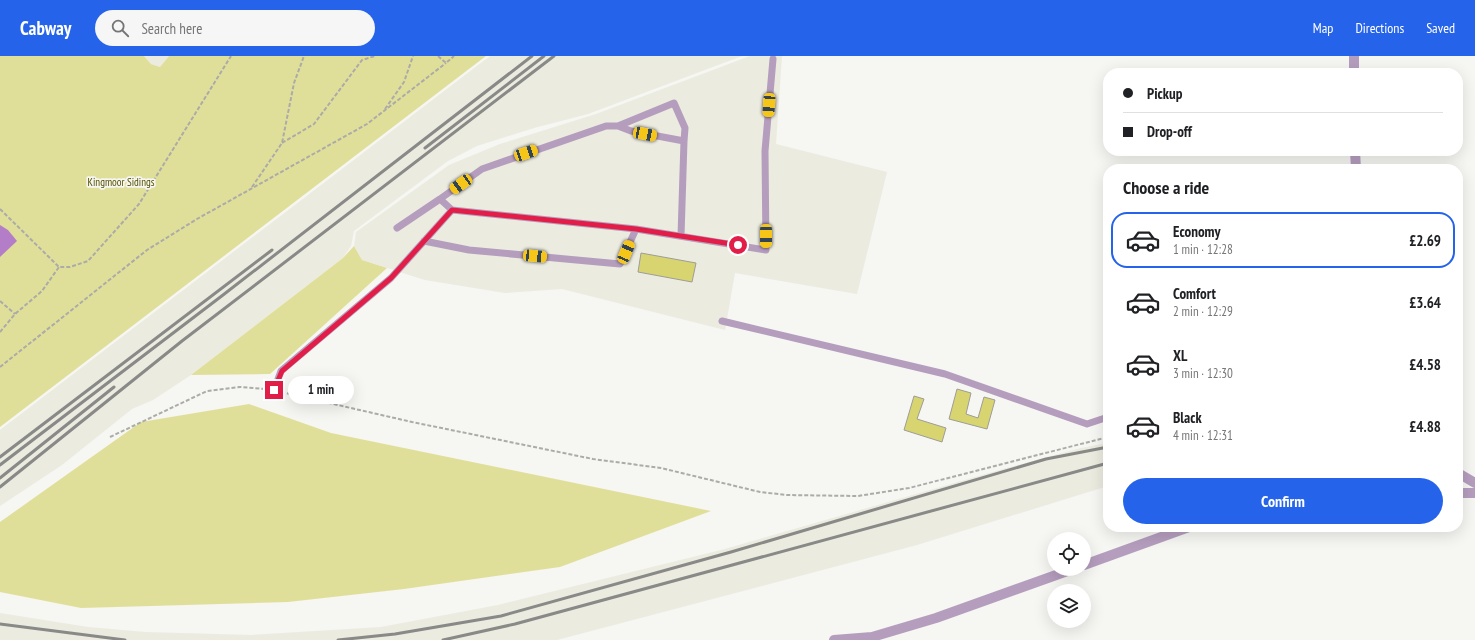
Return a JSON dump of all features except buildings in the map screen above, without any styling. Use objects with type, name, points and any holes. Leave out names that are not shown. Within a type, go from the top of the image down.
[{"type":"street","points":[[1354,56],[1354,68]]},
{"type":"street","points":[[1463,476],[1475,484]]},
{"type":"street","points":[[1463,493],[1475,494]]},
{"type":"street","points":[[1091,562],[1175,532]]},
{"type":"street","points":[[834,640],[872,638],[936,618],[1053,576]]},
{"type":"lane","points":[[440,199],[452,210],[636,229],[766,250],[765,151],[773,59]]},
{"type":"lane","points":[[618,126],[674,103],[685,128],[681,236]]},
{"type":"lane","points":[[397,228],[482,169],[606,126],[618,126],[632,131],[684,141]]},
{"type":"lane","points":[[274,390],[282,371],[391,278],[452,210]]},
{"type":"lane","points":[[424,242],[470,250],[620,264],[636,229]]},
{"type":"lane","points":[[722,321],[945,374],[1087,424],[1103,419]]},
{"type":"path","points":[[0,209],[59,267],[70,267],[88,261],[139,204],[232,56]]},
{"type":"path","points":[[252,188],[282,143],[294,83],[304,56]]},
{"type":"path","points":[[282,143],[314,124],[362,60],[374,56]]},
{"type":"path","points":[[382,112],[404,82],[413,56]]},
{"type":"path","points":[[438,56],[446,63]]},
{"type":"path","points":[[0,367],[147,250],[197,219],[367,124],[454,56]]},
{"type":"path","points":[[0,332],[15,314],[42,290],[59,267]]},
{"type":"path","points":[[0,301],[15,314]]},
{"type":"path","points":[[110,437],[207,391],[240,387],[274,390],[412,422],[593,459],[662,468],[760,492],[787,495],[858,496],[909,488],[1103,438]]},
{"type":"shaded area","points":[[144,56],[169,56],[160,67],[151,64]]},
{"type":"shaded area","points":[[490,56],[742,56],[588,114],[534,128],[477,146],[448,161],[354,231],[351,246],[343,258],[191,375],[153,400],[132,409],[62,465],[0,506],[0,430]]},
{"type":"shaded area","points":[[750,56],[782,56],[776,144],[887,172],[857,294],[735,273],[725,330],[562,289],[505,293],[425,280],[362,260],[354,246],[356,232],[449,165],[500,144],[596,114]]},
{"type":"shaded area","points":[[0,225],[8,230],[17,241],[0,257]]},
{"type":"shaded area","points":[[1103,444],[1103,488],[917,545],[557,640],[0,640],[0,613],[88,627],[145,632],[251,635],[381,627],[498,605],[725,549],[1081,448]]},
{"type":"green space","name":"Kingmoor Sidings","points":[[0,56],[144,56],[151,64],[160,67],[169,56],[486,56],[0,427]]},
{"type":"green space","points":[[354,246],[362,260],[387,268],[270,374],[191,375],[343,258]]},
{"type":"green space","points":[[249,404],[331,433],[711,511],[560,567],[404,589],[288,602],[81,608],[0,592],[0,522],[141,422]]},
{"type":"railway","points":[[0,465],[532,56]]},
{"type":"railway","points":[[425,148],[544,56]]},
{"type":"railway","points":[[0,487],[182,341],[554,56]]},
{"type":"railway","points":[[0,457],[272,250]]},
{"type":"railway","points":[[0,478],[114,387]]},
{"type":"railway","points":[[338,640],[395,634],[501,616],[731,552],[1046,459],[1103,448]]},
{"type":"railway","points":[[443,640],[515,624],[1103,464]]},
{"type":"railway","points":[[0,624],[125,640]]},
{"type":"route","points":[[274,390],[282,371],[391,278],[452,210],[636,229],[738,245]]}]
